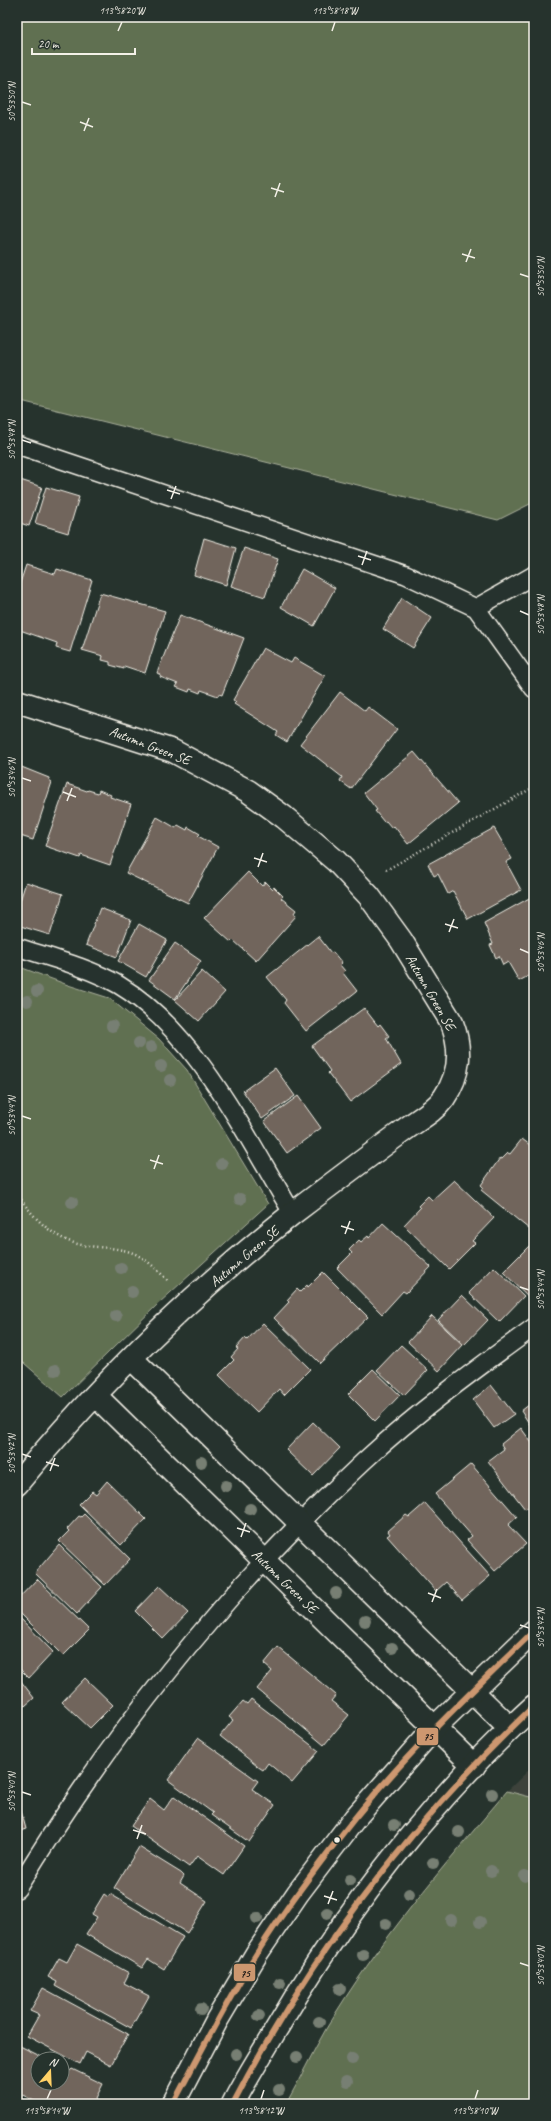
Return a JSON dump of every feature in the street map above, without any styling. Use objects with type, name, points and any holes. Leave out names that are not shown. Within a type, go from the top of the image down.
[{"type":"street","name":"Autumn Green SE","points":[[17,701],[173,751],[248,791],[284,817],[336,861],[360,886],[401,940],[452,1023],[458,1038],[459,1058],[456,1076],[443,1099],[430,1113],[404,1130],[293,1214],[189,1302],[96,1396],[17,1484]]},
{"type":"street","points":[[132,1359],[510,1728]]},
{"type":"street","name":"Autumn Green SE","points":[[96,1396],[474,1766]]},
{"type":"street","points":[[173,2104],[217,2020],[257,1953],[298,1893],[355,1818],[435,1727],[534,1631]]},
{"type":"street","points":[[233,2104],[297,1994],[337,1933],[376,1879],[474,1766],[510,1728],[534,1706]]},
{"type":"lane","points":[[17,445],[406,574],[476,608],[534,689]]},
{"type":"lane","points":[[476,608],[534,575]]},
{"type":"lane","points":[[17,947],[83,969],[119,985],[156,1013],[190,1049],[221,1094],[293,1214]]},
{"type":"lane","points":[[17,1889],[80,1790],[138,1708],[196,1635],[264,1560],[365,1460],[473,1371],[534,1327]]},
{"type":"path","points":[[360,886],[534,787]]},
{"type":"path","points":[[17,1193],[26,1208],[53,1233],[80,1245],[134,1253],[160,1272],[189,1302]]},
{"type":"shaded area","points":[[534,1765],[534,1798],[507,1791]]},
{"type":"green space","points":[[17,17],[534,17],[534,502],[498,520],[17,400]]},
{"type":"green space","points":[[17,966],[109,998],[159,1039],[187,1070],[268,1204],[159,1303],[63,1397],[17,1357]]},
{"type":"green space","points":[[507,1791],[534,1798],[534,2104],[286,2104],[326,2029],[367,1966],[412,1906]]},
{"type":"building","points":[[17,479],[42,487],[29,526],[17,522]]},
{"type":"building","points":[[46,487],[79,497],[68,533],[35,523]]},
{"type":"building","points":[[204,538],[236,548],[226,585],[194,575]]},
{"type":"building","points":[[244,548],[278,559],[265,597],[231,586]]},
{"type":"building","points":[[26,565],[55,574],[57,569],[92,580],[70,652],[56,648],[57,643],[17,629],[17,592]]},
{"type":"building","points":[[302,569],[335,588],[314,626],[281,607]]},
{"type":"building","points":[[100,593],[165,611],[145,673],[124,666],[124,669],[110,665],[110,662],[102,660],[103,656],[82,650]]},
{"type":"building","points":[[402,598],[432,618],[413,648],[383,629]]},
{"type":"building","points":[[180,615],[244,638],[222,695],[219,694],[218,696],[201,690],[200,693],[190,689],[189,692],[176,687],[178,684],[160,677],[161,675],[157,673]]},
{"type":"building","points":[[263,648],[291,663],[294,658],[325,676],[287,742],[276,735],[278,732],[234,704],[236,702],[233,700]]},
{"type":"building","points":[[340,692],[365,711],[368,707],[397,729],[351,789],[340,781],[342,777],[300,744]]},
{"type":"building","points":[[414,752],[458,803],[408,844],[394,826],[392,828],[386,821],[384,822],[364,793]]},
{"type":"building","points":[[19,766],[49,778],[52,782],[33,840],[17,835],[17,768]]},
{"type":"building","points":[[67,784],[87,791],[98,793],[99,790],[111,795],[110,797],[131,804],[110,865],[81,855],[80,858],[45,846]]},
{"type":"building","points":[[157,817],[176,828],[178,825],[187,830],[188,827],[200,834],[198,836],[218,847],[188,903],[126,873]]},
{"type":"building","points":[[494,828],[512,859],[506,862],[521,890],[468,919],[453,891],[448,894],[438,874],[434,876],[428,864]]},
{"type":"building","points":[[248,872],[262,886],[265,882],[272,889],[274,887],[283,896],[281,898],[296,910],[294,913],[296,916],[256,961],[233,940],[231,942],[204,918]]},
{"type":"building","points":[[26,882],[63,894],[50,935],[17,925],[17,910]]},
{"type":"building","points":[[533,896],[534,973],[519,981],[508,962],[503,965],[499,956],[496,958],[490,945],[493,944],[484,923]]},
{"type":"building","points":[[100,908],[131,920],[117,957],[86,945]]},
{"type":"building","points":[[139,924],[167,940],[146,977],[118,961]]},
{"type":"building","points":[[318,936],[331,953],[333,952],[342,963],[340,965],[345,971],[343,973],[357,991],[306,1031],[284,1003],[286,1000],[267,977]]},
{"type":"building","points":[[175,943],[201,961],[175,999],[149,980]]},
{"type":"building","points":[[202,971],[225,992],[199,1021],[175,1000]]},
{"type":"building","points":[[364,1008],[378,1026],[380,1024],[389,1036],[386,1038],[401,1064],[350,1102],[328,1073],[330,1071],[312,1046]]},
{"type":"building","points":[[275,1068],[295,1096],[262,1119],[243,1091]]},
{"type":"building","points":[[298,1096],[321,1128],[287,1153],[264,1121]]},
{"type":"building","points":[[522,1139],[534,1148],[534,1223],[529,1229],[481,1190],[483,1187],[481,1185],[500,1158],[502,1159],[508,1153],[510,1154]]},
{"type":"building","points":[[454,1180],[494,1218],[472,1241],[475,1243],[449,1269],[404,1225],[420,1208],[418,1206],[428,1196],[432,1200]]},
{"type":"building","points":[[383,1223],[431,1267],[406,1293],[403,1291],[382,1314],[337,1268],[352,1253],[349,1250],[359,1240],[361,1242],[368,1236],[369,1238]]},
{"type":"building","points":[[529,1246],[534,1251],[533,1301],[503,1272]]},
{"type":"building","points":[[494,1267],[524,1296],[499,1322],[469,1293]]},
{"type":"building","points":[[323,1272],[368,1317],[320,1363],[274,1318],[289,1302],[287,1300],[297,1289],[300,1292],[307,1285],[308,1287]]},
{"type":"building","points":[[462,1295],[488,1320],[464,1345],[438,1320]]},
{"type":"building","points":[[432,1316],[463,1345],[439,1371],[408,1342]]},
{"type":"building","points":[[263,1323],[310,1369],[284,1395],[279,1389],[257,1412],[219,1375],[234,1360],[231,1357],[238,1349],[236,1348],[245,1338],[247,1340]]},
{"type":"building","points":[[401,1345],[428,1370],[404,1395],[377,1370]]},
{"type":"building","points":[[373,1369],[400,1395],[375,1421],[348,1394]]},
{"type":"building","points":[[491,1385],[514,1414],[494,1428],[473,1400]]},
{"type":"building","points":[[534,1401],[534,1431],[521,1411]]},
{"type":"building","points":[[313,1422],[340,1448],[313,1476],[286,1450]]},
{"type":"building","points":[[521,1428],[534,1446],[534,1504],[525,1509],[488,1461],[504,1449],[501,1444]]},
{"type":"building","points":[[471,1464],[517,1517],[508,1525],[526,1544],[495,1571],[467,1540],[472,1536],[435,1494]]},
{"type":"building","points":[[107,1481],[146,1519],[121,1545],[79,1504],[92,1491],[96,1494]]},
{"type":"building","points":[[425,1503],[490,1576],[462,1600],[446,1582],[436,1591],[387,1536],[390,1534],[388,1531],[406,1515],[409,1517]]},
{"type":"building","points":[[84,1514],[130,1559],[105,1585],[59,1541],[69,1531],[67,1529],[79,1516],[81,1517]]},
{"type":"building","points":[[59,1545],[102,1587],[77,1614],[35,1573]]},
{"type":"building","points":[[37,1579],[89,1630],[63,1656],[17,1610],[17,1600]]},
{"type":"building","points":[[159,1586],[188,1613],[163,1639],[135,1611]]},
{"type":"building","points":[[19,1617],[53,1652],[29,1678],[17,1666],[17,1619]]},
{"type":"building","points":[[278,1647],[336,1695],[331,1701],[349,1715],[324,1745],[257,1689],[272,1671],[264,1664]]},
{"type":"building","points":[[17,1676],[34,1698],[17,1713]]},
{"type":"building","points":[[85,1678],[113,1705],[90,1728],[62,1702]]},
{"type":"building","points":[[251,1699],[319,1751],[292,1783],[268,1763],[263,1770],[220,1736],[233,1720],[229,1717],[243,1701],[247,1704]]},
{"type":"building","points":[[198,1738],[258,1781],[252,1789],[275,1805],[249,1842],[211,1815],[213,1813],[168,1780]]},
{"type":"building","points":[[17,1796],[26,1829],[17,1832]]},
{"type":"building","points":[[174,1796],[244,1846],[224,1875],[197,1856],[189,1867],[131,1826],[150,1799],[164,1810]]},
{"type":"building","points":[[139,1847],[181,1873],[184,1876],[180,1883],[207,1901],[187,1933],[114,1888]]},
{"type":"building","points":[[104,1894],[108,1897],[110,1894],[183,1937],[164,1969],[148,1959],[142,1968],[86,1934],[97,1917],[92,1914]]},
{"type":"building","points":[[77,1944],[129,1973],[124,1983],[149,1996],[131,2028],[55,1986],[57,1982],[48,1977],[59,1958],[67,1962]]},
{"type":"building","points":[[43,1988],[128,2034],[111,2065],[86,2052],[80,2064],[70,2059],[70,2051],[55,2051],[27,2036],[39,2015],[30,2011]]},
{"type":"building","points":[[20,2046],[30,2051],[30,2091],[70,2091],[70,2071],[72,2069],[103,2084],[93,2104],[40,2104],[17,2092],[17,2052]]},
{"type":"transit line","name":"75","points":[[173,2104],[235,1990],[257,1953],[304,1885],[354,1819],[419,1745],[534,1631]]},
{"type":"transit line","name":"75","points":[[233,2104],[263,2049],[296,1995],[330,1943],[367,1892],[406,1843],[447,1796],[489,1750],[534,1706]]}]
